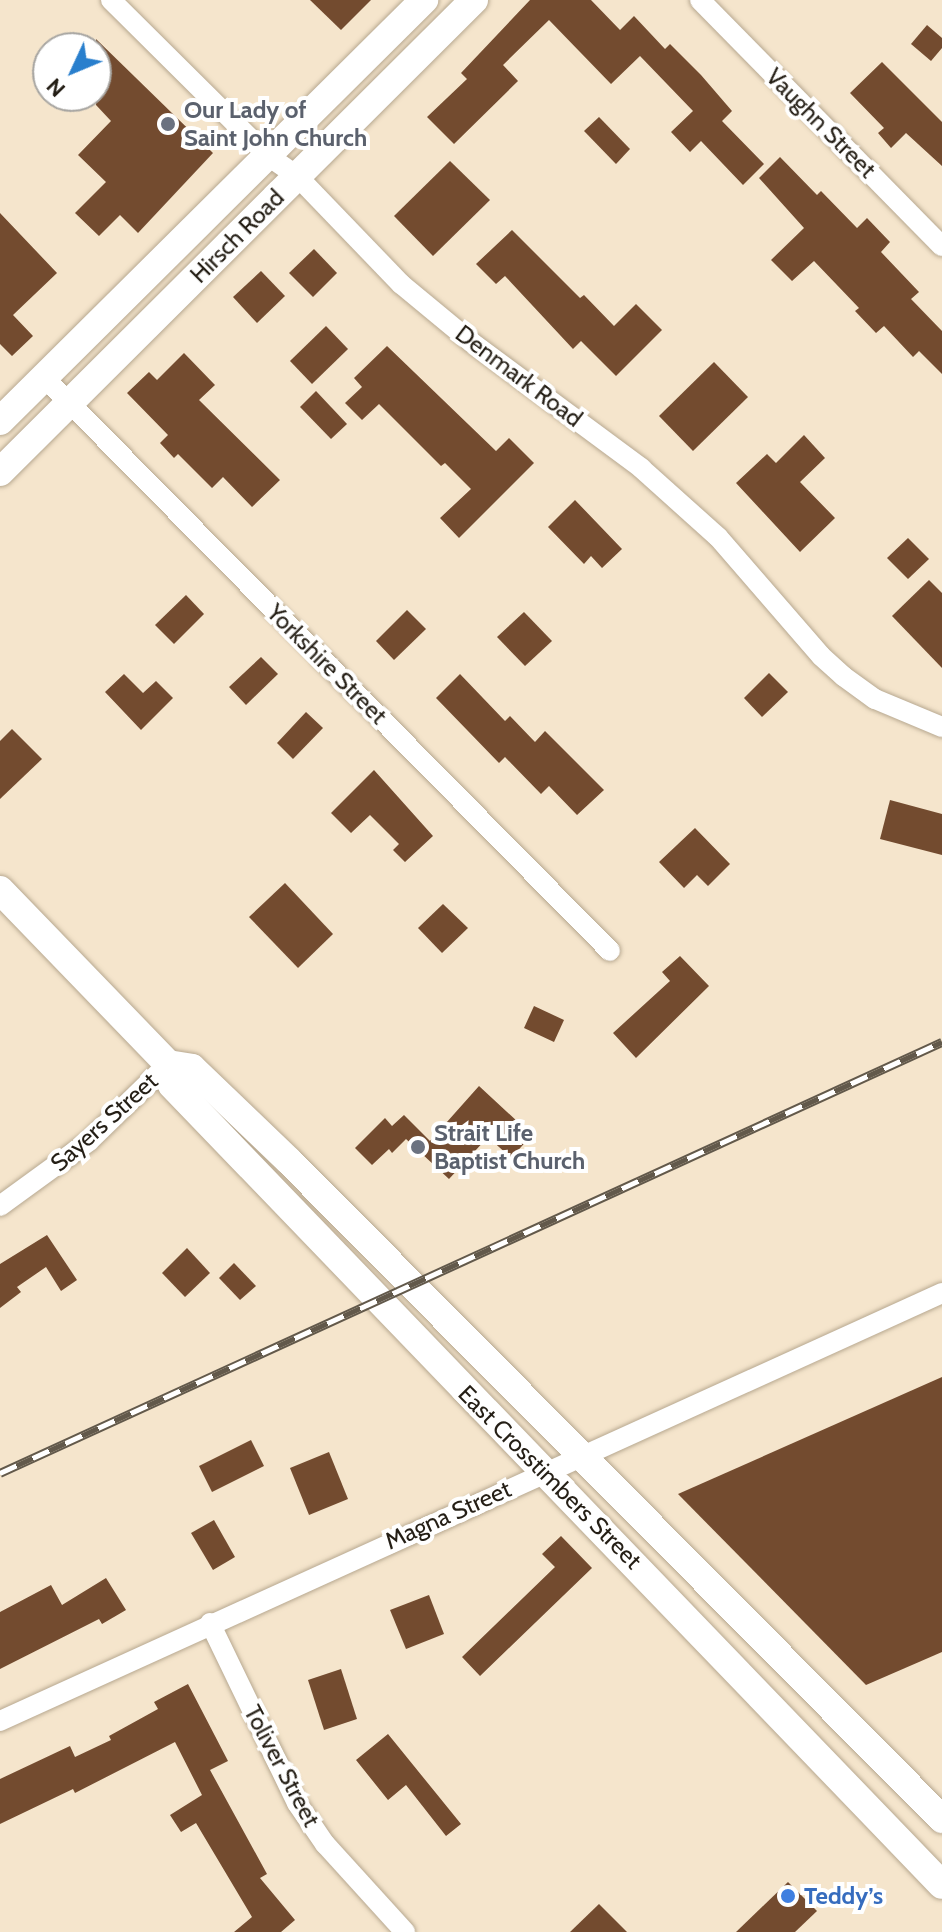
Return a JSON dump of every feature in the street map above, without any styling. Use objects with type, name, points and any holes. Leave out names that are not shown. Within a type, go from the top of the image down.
[{"type":"main road","name":"Hirsch Road","points":[[0,421],[424,0]]},
{"type":"main road","name":"Hirsch Road","points":[[0,472],[474,0]]},
{"type":"main road","name":"East Crosstimbers Street","points":[[0,890],[168,1064],[172,1085],[461,1387],[546,1470],[942,1885]]},
{"type":"main road","name":"East Crosstimbers Street","points":[[168,1064],[192,1068],[414,1285],[942,1819]]},
{"type":"street","name":"Denmark Road","points":[[111,0],[267,155],[297,176],[401,284],[471,342],[641,468],[718,537],[821,656],[843,676],[875,699],[942,727]]},
{"type":"street","name":"Vaughn Street","points":[[700,0],[942,246]]},
{"type":"street","name":"Yorkshire Street","points":[[44,377],[610,951]]},
{"type":"street","name":"Sayers Street","points":[[0,1206],[89,1141],[168,1064]]},
{"type":"street","name":"Magna Street","points":[[0,1721],[580,1454],[942,1293]]},
{"type":"street","name":"Toliver Street","points":[[210,1623],[297,1803],[325,1844],[405,1932]]},
{"type":"building","points":[[310,0],[371,0],[341,30]]},
{"type":"building","points":[[530,0],[591,0],[620,30],[634,16],[665,49],[670,44],[701,75],[732,111],[722,121],[764,164],[743,185],[701,141],[690,152],[671,132],[693,111],[640,56],[611,84],[549,20],[503,65],[518,81],[454,144],[427,117],[467,79],[461,73]]},
{"type":"building","points":[[927,25],[942,38],[942,48],[931,61],[911,44]]},
{"type":"building","points":[[112,55],[213,153],[138,233],[120,215],[99,236],[75,213],[106,182],[78,155],[111,121],[103,112],[112,112]]},
{"type":"building","points":[[882,62],[942,122],[942,166],[906,133],[891,148],[878,133],[884,128],[850,93]]},
{"type":"building","points":[[599,117],[630,149],[616,164],[584,131]]},
{"type":"building","points":[[780,157],[817,195],[821,191],[857,228],[867,218],[890,242],[881,252],[919,292],[911,299],[942,331],[942,374],[919,351],[913,357],[884,326],[876,333],[855,311],[859,308],[814,261],[792,281],[771,260],[804,228],[759,178]]},
{"type":"building","points":[[450,161],[490,200],[433,256],[394,216]]},
{"type":"building","points":[[0,213],[57,273],[13,315],[33,336],[12,356],[0,344]]},
{"type":"building","points":[[512,230],[580,298],[584,295],[614,326],[636,304],[662,330],[616,376],[581,341],[573,349],[505,276],[496,284],[476,264]]},
{"type":"building","points":[[314,249],[337,273],[313,297],[289,273]]},
{"type":"building","points":[[261,271],[285,296],[257,323],[233,297]]},
{"type":"building","points":[[326,326],[348,349],[312,384],[290,361]]},
{"type":"building","points":[[387,346],[496,451],[509,438],[534,463],[459,538],[440,518],[471,489],[445,463],[441,466],[379,404],[362,420],[345,403],[362,387],[354,378]]},
{"type":"building","points":[[184,353],[215,385],[199,400],[280,480],[252,507],[223,477],[212,488],[178,454],[174,458],[160,443],[168,435],[127,393],[149,372],[157,380]]},
{"type":"building","points":[[714,362],[748,397],[693,451],[659,416]]},
{"type":"building","points":[[316,391],[347,424],[331,439],[300,407]]},
{"type":"building","points":[[804,435],[825,458],[800,482],[835,518],[800,552],[736,483],[767,454],[776,463]]},
{"type":"building","points":[[575,500],[622,549],[602,568],[591,556],[584,564],[548,527]]},
{"type":"building","points":[[908,538],[929,559],[908,579],[887,558]]},
{"type":"building","points":[[929,580],[942,593],[942,668],[892,616]]},
{"type":"building","points":[[186,595],[204,614],[174,644],[155,625]]},
{"type":"building","points":[[407,610],[426,629],[394,660],[376,641]]},
{"type":"building","points":[[524,612],[552,641],[525,666],[497,637]]},
{"type":"building","points":[[261,657],[278,674],[246,705],[229,687]]},
{"type":"building","points":[[769,673],[788,692],[762,717],[744,698]]},
{"type":"building","points":[[124,674],[143,693],[156,681],[173,698],[141,730],[105,692]]},
{"type":"building","points":[[460,674],[505,721],[510,716],[535,742],[545,731],[604,790],[577,815],[549,786],[541,794],[505,757],[499,763],[436,698]]},
{"type":"building","points":[[306,712],[323,728],[293,759],[277,743]]},
{"type":"building","points":[[12,729],[42,759],[0,799],[0,741]]},
{"type":"building","points":[[374,770],[433,836],[405,862],[393,850],[399,844],[370,815],[351,833],[331,813]]},
{"type":"building","points":[[890,800],[942,814],[942,855],[880,839]]},
{"type":"building","points":[[695,828],[730,864],[708,886],[697,875],[684,888],[659,862]]},
{"type":"building","points":[[285,883],[333,934],[298,968],[249,917]]},
{"type":"building","points":[[443,904],[468,928],[442,953],[418,928]]},
{"type":"building","points":[[680,956],[709,986],[636,1058],[613,1033],[670,981],[662,972]]},
{"type":"building","points":[[534,1006],[564,1020],[554,1042],[524,1028]]},
{"type":"building","points":[[479,1086],[532,1135],[511,1158],[488,1137],[449,1179],[406,1139],[392,1153],[389,1149],[372,1165],[355,1148],[385,1118],[392,1126],[404,1115],[430,1141]]},
{"type":"building","points":[[47,1235],[77,1280],[61,1291],[46,1267],[17,1287],[21,1292],[0,1308],[0,1264]]},
{"type":"building","points":[[187,1248],[210,1273],[185,1297],[162,1273]]},
{"type":"building","points":[[234,1263],[256,1286],[240,1300],[219,1278]]},
{"type":"building","points":[[942,1377],[942,1652],[866,1685],[678,1494]]},
{"type":"building","points":[[251,1440],[264,1466],[212,1492],[199,1466]]},
{"type":"building","points":[[329,1452],[348,1499],[309,1515],[290,1468]]},
{"type":"building","points":[[214,1520],[235,1557],[213,1570],[191,1533]]},
{"type":"building","points":[[561,1536],[592,1568],[480,1676],[462,1657],[555,1567],[542,1554]]},
{"type":"building","points":[[106,1578],[126,1610],[102,1624],[99,1619],[0,1669],[0,1612],[51,1585],[62,1605]]},
{"type":"building","points":[[429,1595],[444,1634],[406,1649],[390,1610]]},
{"type":"building","points":[[341,1669],[357,1719],[324,1730],[308,1680]]},
{"type":"building","points":[[188,1684],[228,1761],[210,1770],[267,1874],[260,1878],[295,1920],[281,1932],[234,1932],[252,1917],[196,1823],[181,1832],[170,1815],[202,1795],[175,1742],[75,1793],[73,1789],[0,1824],[0,1779],[70,1746],[75,1757],[111,1740],[109,1736],[158,1709],[154,1702]]},
{"type":"building","points":[[388,1734],[461,1824],[446,1836],[406,1785],[388,1800],[356,1760]]},
{"type":"building","name":"Teddy’s","points":[[788,1882],[817,1911],[795,1932],[736,1932]]},
{"type":"building","points":[[599,1904],[627,1932],[570,1932]]},
{"type":"railway","points":[[0,1473],[942,1042]]},
{"type":"place","name":"Our Lady of Saint John Church","points":[[168,124]]},
{"type":"place","name":"Strait Life Baptist Church","points":[[418,1147]]},
{"type":"place","name":"Teddy’s","points":[[788,1896]]}]
